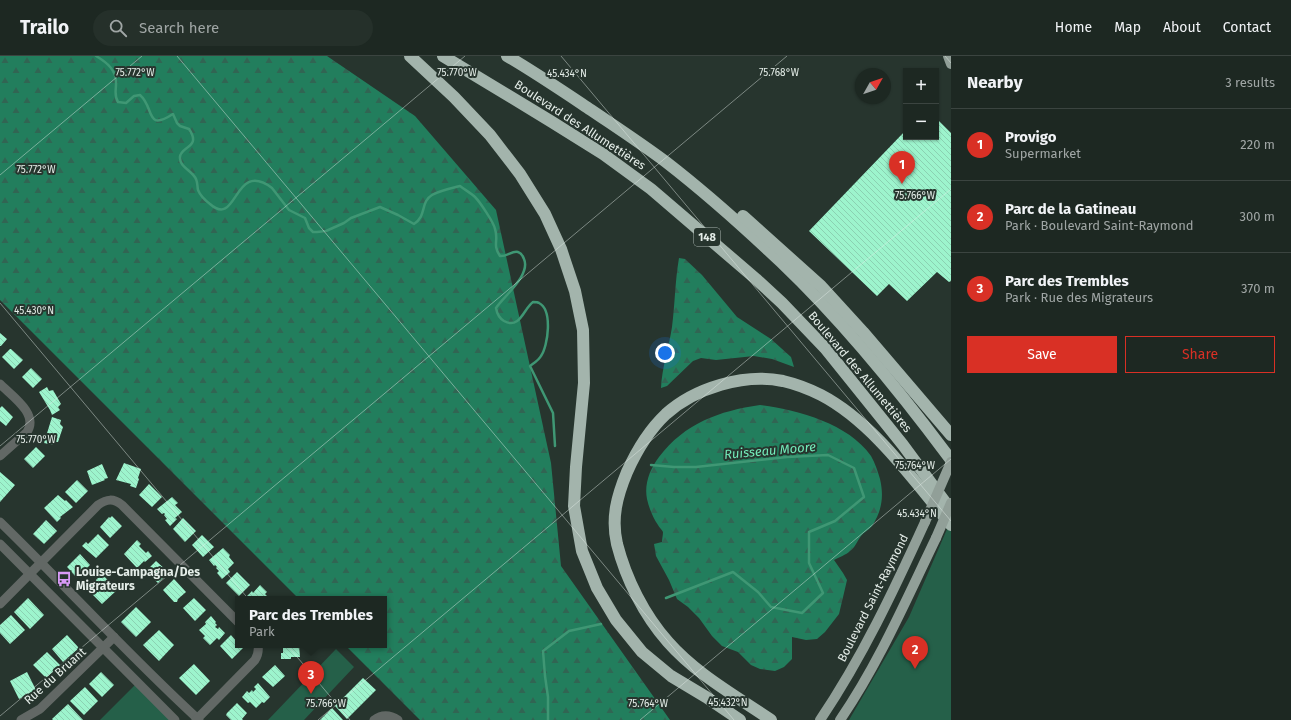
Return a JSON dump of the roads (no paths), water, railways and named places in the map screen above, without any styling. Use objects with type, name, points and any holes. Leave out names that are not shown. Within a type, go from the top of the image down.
[{"type":"highway","points":[[410,56],[454,97],[490,135],[520,174],[545,214],[561,249],[575,291],[583,330],[584,383],[574,506],[582,550],[597,588],[616,620],[642,652],[671,676],[740,720]]},
{"type":"highway","name":"Boulevard des Allumettières","points":[[443,56],[603,154],[650,189],[756,279],[825,348],[903,445],[951,510]]},
{"type":"highway","name":"Boulevard des Allumettières","points":[[507,56],[535,72],[633,138],[666,162],[748,231],[782,263],[860,345],[912,408],[951,461]]},
{"type":"highway","points":[[535,72],[653,145],[727,201],[822,286],[951,435]]},
{"type":"highway","points":[[771,720],[704,674],[668,642],[648,614],[630,580],[617,542],[614,523],[617,500],[632,461],[653,428],[666,414],[685,401],[701,392],[720,385],[739,381],[760,380],[782,381],[801,386],[840,406],[867,428],[885,446],[951,525]]},
{"type":"main road","points":[[948,56],[951,64]]},
{"type":"main road","name":"Boulevard Saint-Raymond","points":[[820,720],[841,688],[871,634],[906,565],[951,461]]},
{"type":"main road","points":[[840,720],[853,701],[881,651],[936,538],[951,503]]},
{"type":"street","points":[[0,384],[25,408],[30,422],[30,428],[27,432],[0,456]]},
{"type":"street","points":[[0,604],[98,504],[105,500],[111,499],[116,501],[235,619]]},
{"type":"street","points":[[0,522],[197,720],[255,660],[258,656],[259,648]]},
{"type":"street","points":[[0,544],[175,720]]},
{"type":"street","name":"Rue du Bruant","points":[[21,720],[44,706],[114,637]]},
{"type":"street","points":[[374,720],[385,715],[398,720]]},
{"type":"waterway","name":"Ruisseau Moore","points":[[96,56],[107,64],[115,75],[116,96],[118,102],[126,103],[134,96],[140,95],[145,100],[154,119],[164,119],[173,114],[180,126],[189,129],[193,140],[192,143],[181,153],[181,163],[197,181],[198,190],[205,200],[219,209],[226,208],[243,187],[250,182],[259,181],[272,188],[289,210],[305,218],[309,228],[313,232],[317,232],[326,231],[344,223],[351,218],[380,207],[414,224],[421,217],[426,201],[432,195],[460,186],[473,196],[483,208],[494,226],[496,233],[496,248],[500,256],[519,252],[524,259],[524,272],[516,285],[496,308],[498,316],[504,321],[514,323],[518,321],[533,302],[539,303],[546,313],[548,320],[546,344],[540,357],[530,366],[553,413],[555,446]]},
{"type":"waterway","name":"Ruisseau Moore","points":[[651,465],[696,467],[787,457],[828,455],[854,468],[864,497],[835,521],[809,532],[809,563],[823,593],[802,613],[771,607],[758,592],[733,572],[666,598]]},
{"type":"waterway","name":"Ruisseau Moore","points":[[548,720],[548,697],[543,651],[569,631],[601,624]]},
{"type":"place","name":"Provigo","points":[[902,184]]},
{"type":"place","name":"Louise-Campagna/Des Migrateurs","points":[[64,579]]},
{"type":"place","name":"Parc de la Gatineau","points":[[915,669]]},
{"type":"place","name":"Parc des Trembles","points":[[311,694]]}]
